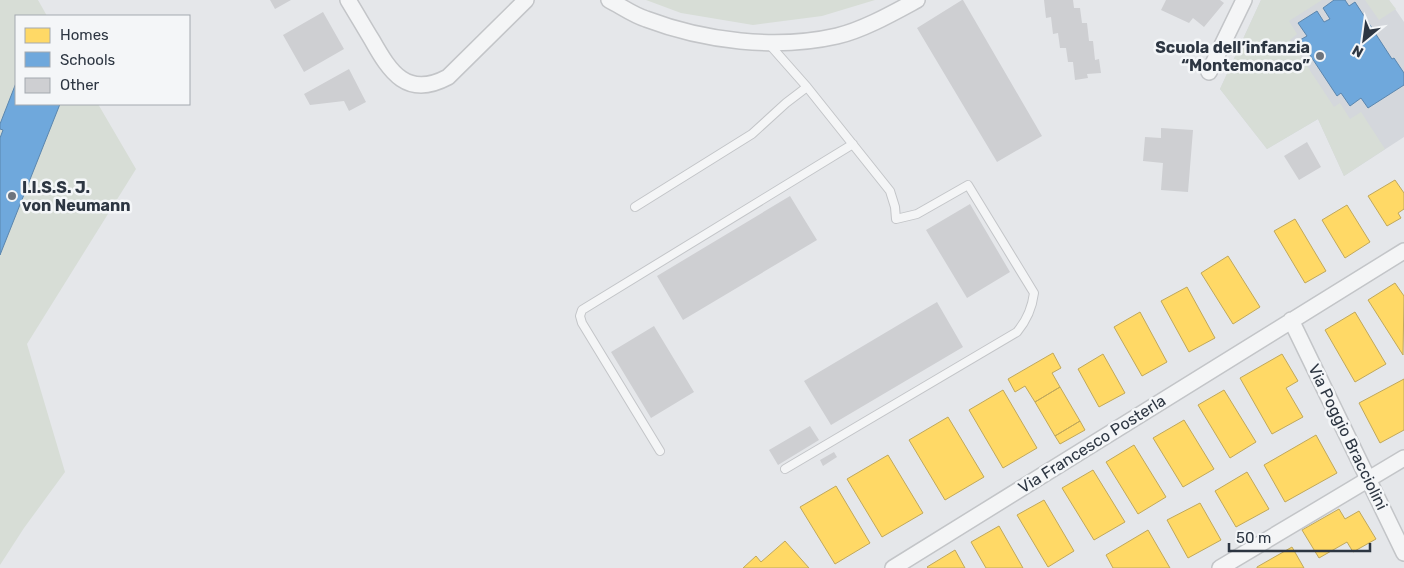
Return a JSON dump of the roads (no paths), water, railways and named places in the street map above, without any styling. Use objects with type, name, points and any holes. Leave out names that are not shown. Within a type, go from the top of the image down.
[{"type":"street","points":[[348,0],[386,65],[401,79],[419,84],[433,83],[448,77],[526,0]]},
{"type":"street","points":[[608,0],[644,19],[707,37],[769,44],[838,36],[880,20],[917,0]]},
{"type":"street","points":[[1209,72],[1244,0]]},
{"type":"street","name":"Via Francesco Posterla","points":[[893,568],[1404,250]]},
{"type":"street","name":"Via Poggio Bracciolini","points":[[1291,320],[1404,553]]},
{"type":"street","points":[[1220,568],[1404,458]]},
{"type":"lane","points":[[769,44],[807,87],[890,191],[896,219],[917,214],[968,185],[1034,293],[1032,307],[1026,322],[1017,332],[785,469]]},
{"type":"lane","points":[[635,207],[752,134],[786,102],[807,87]]},
{"type":"lane","points":[[660,451],[582,324],[580,316],[582,310],[853,144]]},
{"type":"place","name":"Scuola dell’infanzia “Montemonaco”","points":[[1320,56]]},
{"type":"place","name":"I.I.S.S. J. von Neumann","points":[[12,196]]}]
